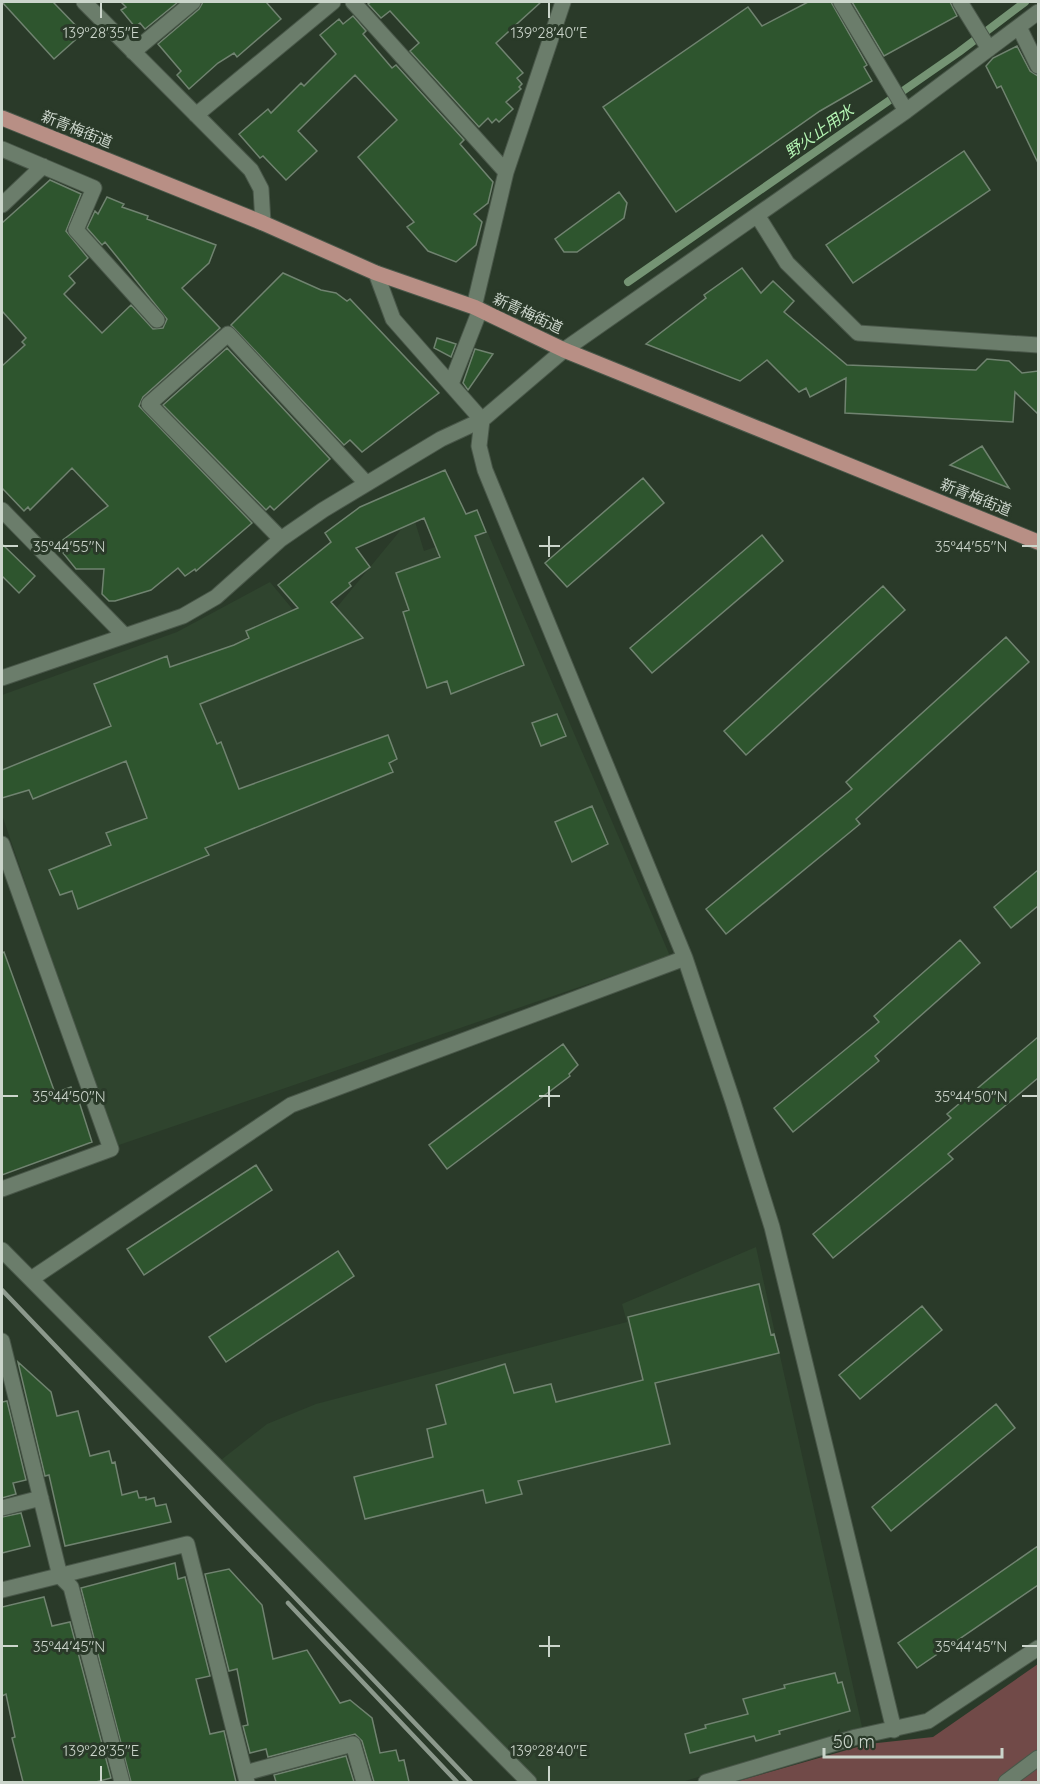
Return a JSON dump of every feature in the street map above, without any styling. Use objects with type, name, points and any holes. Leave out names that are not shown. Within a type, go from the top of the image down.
[{"type":"main road","name":"新青梅街道","points":[[2,118],[263,223],[376,273],[477,308],[564,350],[1038,542]]},
{"type":"street","points":[[84,2],[251,170],[261,189],[263,223]]},
{"type":"street","points":[[133,52],[193,2]]},
{"type":"street","points":[[196,115],[333,2]]},
{"type":"street","points":[[353,2],[506,172]]},
{"type":"street","points":[[451,384],[477,308],[506,172],[563,2]]},
{"type":"street","points":[[841,2],[903,107]]},
{"type":"street","points":[[960,2],[987,45]]},
{"type":"street","points":[[2,678],[183,616],[216,597],[281,539],[366,483],[441,439],[482,420],[564,350],[757,215],[987,45],[1038,12]]},
{"type":"street","points":[[1018,27],[1038,66]]},
{"type":"street","points":[[2,149],[94,188],[76,230],[158,320]]},
{"type":"street","points":[[2,205],[43,166]]},
{"type":"street","points":[[757,215],[787,263],[858,333],[1038,345]]},
{"type":"street","points":[[376,273],[393,319],[482,420],[479,446],[485,470],[685,958],[772,1227],[894,1730]]},
{"type":"street","points":[[281,539],[149,404],[228,334],[366,483]]},
{"type":"street","points":[[2,510],[126,636]]},
{"type":"street","points":[[2,844],[111,1149],[2,1189]]},
{"type":"street","points":[[31,1280],[291,1105],[685,958]]},
{"type":"street","points":[[2,1250],[529,1782]]},
{"type":"street","points":[[2,1341],[6,1381],[60,1576],[71,1587],[122,1782]]},
{"type":"street","points":[[2,1508],[40,1498]]},
{"type":"street","points":[[2,1590],[187,1544],[246,1778],[353,1744],[364,1782]]},
{"type":"street","points":[[706,1782],[856,1737],[928,1721],[1038,1648]]},
{"type":"street","points":[[1006,1782],[1038,1758]]},
{"type":"shaded area","points":[[413,515],[424,551],[486,529],[670,956],[116,1146],[2,815],[2,695],[177,632],[270,582],[314,635]]},
{"type":"shaded area","points":[[756,1247],[862,1727],[682,1782],[538,1782],[221,1460],[267,1424],[316,1404],[627,1322],[622,1304]]},
{"type":"shaded area","points":[[1038,1664],[1038,1782],[735,1782],[868,1744],[933,1737]]},
{"type":"building","points":[[2,2],[53,2],[83,33],[54,59]]},
{"type":"building","points":[[121,2],[178,2],[145,29],[140,23],[135,27],[121,10],[126,7]]},
{"type":"building","points":[[203,2],[266,2],[281,19],[237,57],[234,53],[218,63],[189,89],[177,75],[181,71],[158,44],[199,9]]},
{"type":"building","points":[[371,2],[541,2],[496,43],[523,73],[517,78],[522,84],[519,87],[521,89],[506,102],[513,109],[499,122],[496,119],[492,123],[488,118],[479,127],[410,51],[419,43],[390,11],[381,18],[368,4]]},
{"type":"building","points":[[808,2],[831,2],[867,65],[864,67],[872,81],[820,111],[676,212],[603,107],[748,7],[762,26]]},
{"type":"building","points":[[852,2],[950,2],[957,16],[884,56]]},
{"type":"building","points":[[353,16],[366,31],[363,34],[392,68],[396,65],[464,140],[460,144],[493,182],[488,203],[474,214],[482,222],[476,245],[456,262],[428,251],[407,227],[414,222],[358,157],[397,120],[355,75],[298,131],[317,151],[286,180],[263,156],[260,158],[239,134],[268,109],[271,113],[301,83],[304,86],[336,54],[320,35],[339,19],[343,24]]},
{"type":"building","points":[[1017,46],[1030,71],[1038,76],[1038,163],[1001,86],[997,88],[986,66],[993,58]]},
{"type":"building","points":[[964,151],[990,190],[853,283],[826,245]]},
{"type":"building","points":[[50,180],[81,194],[66,231],[88,258],[69,276],[75,283],[64,294],[102,333],[131,305],[153,329],[163,328],[167,319],[105,242],[102,245],[87,228],[95,211],[98,214],[107,197],[124,204],[122,207],[148,216],[147,219],[216,245],[209,263],[182,288],[220,328],[143,397],[139,406],[252,523],[196,571],[195,569],[185,576],[178,568],[151,590],[115,601],[109,601],[102,594],[104,569],[76,569],[63,553],[67,550],[60,542],[108,506],[72,468],[30,510],[28,507],[24,511],[2,488],[2,366],[25,345],[22,342],[26,338],[2,311],[2,223]]},
{"type":"building","points":[[619,192],[627,203],[624,218],[577,252],[564,252],[555,239]]},
{"type":"building","points":[[742,268],[761,293],[773,281],[794,301],[784,312],[847,365],[976,370],[987,359],[1009,361],[1022,373],[1038,371],[1038,414],[1015,392],[1013,422],[845,413],[846,378],[810,397],[806,388],[799,392],[767,360],[740,381],[646,344],[706,298],[704,295]]},
{"type":"building","points":[[283,273],[321,290],[336,293],[347,301],[350,299],[439,393],[362,452],[350,440],[344,445],[231,325]]},
{"type":"building","points":[[437,338],[456,344],[451,357],[434,348]]},
{"type":"building","points":[[227,348],[330,459],[274,510],[270,506],[266,510],[163,405]]},
{"type":"building","points":[[475,349],[493,354],[468,390],[463,383]]},
{"type":"building","points":[[982,446],[1009,488],[950,465]]},
{"type":"building","points":[[445,470],[466,514],[477,510],[486,532],[475,536],[524,665],[451,694],[447,681],[427,688],[403,612],[409,610],[396,573],[440,557],[424,518],[356,548],[370,567],[349,583],[351,586],[331,602],[363,638],[200,704],[217,744],[221,742],[239,789],[388,735],[397,759],[389,763],[393,772],[205,848],[209,855],[78,909],[72,891],[60,895],[49,870],[111,845],[106,833],[147,818],[126,761],[33,799],[29,790],[2,798],[2,770],[111,726],[94,684],[167,656],[170,667],[234,645],[249,638],[246,631],[298,608],[278,585],[331,542],[325,533],[360,507]]},
{"type":"building","points":[[643,478],[664,503],[567,587],[545,563]]},
{"type":"building","points":[[762,535],[783,561],[652,673],[630,648]]},
{"type":"building","points":[[2,544],[35,576],[19,593],[2,576]]},
{"type":"building","points":[[883,586],[905,610],[746,755],[724,731]]},
{"type":"building","points":[[1006,637],[1029,662],[856,819],[860,824],[726,934],[706,909],[852,789],[846,782]]},
{"type":"building","points":[[557,714],[566,736],[541,746],[532,723]]},
{"type":"building","points":[[592,806],[608,844],[572,862],[555,822]]},
{"type":"building","points":[[1038,870],[1038,906],[1011,928],[994,907]]},
{"type":"building","points":[[960,940],[980,963],[875,1056],[879,1061],[793,1132],[774,1108],[879,1022],[874,1016]]},
{"type":"building","points":[[4,952],[55,1093],[71,1087],[74,1095],[77,1095],[92,1142],[2,1175],[2,953]]},
{"type":"building","points":[[1038,1037],[1038,1078],[948,1154],[953,1159],[833,1258],[813,1234],[951,1118],[947,1114]]},
{"type":"building","points":[[563,1044],[578,1065],[569,1074],[570,1076],[447,1169],[429,1145]]},
{"type":"building","points":[[256,1165],[272,1190],[144,1275],[127,1249]]},
{"type":"building","points":[[338,1251],[354,1276],[226,1362],[209,1337]]},
{"type":"building","points":[[759,1284],[771,1335],[774,1334],[779,1353],[655,1383],[670,1444],[518,1481],[522,1494],[486,1503],[483,1490],[365,1519],[354,1477],[433,1457],[427,1429],[446,1424],[436,1385],[505,1364],[514,1393],[551,1384],[556,1402],[643,1380],[628,1317]]},
{"type":"building","points":[[922,1306],[942,1330],[860,1399],[839,1375]]},
{"type":"building","points":[[18,1362],[51,1392],[57,1416],[78,1411],[90,1456],[109,1451],[112,1463],[115,1462],[122,1495],[137,1491],[139,1498],[146,1497],[146,1500],[154,1498],[156,1506],[166,1504],[171,1522],[65,1546],[49,1475],[45,1476]]},
{"type":"building","points":[[7,1401],[26,1480],[13,1483],[16,1494],[2,1498],[2,1402]]},
{"type":"building","points":[[996,1404],[1015,1428],[891,1531],[872,1507]]},
{"type":"building","points":[[21,1513],[30,1546],[2,1553],[2,1517]]},
{"type":"building","points":[[1038,1546],[1038,1585],[917,1668],[898,1643]]},
{"type":"building","points":[[175,1563],[178,1579],[185,1577],[210,1676],[196,1679],[210,1734],[224,1731],[236,1782],[131,1782],[81,1588]]},
{"type":"building","points":[[229,1569],[262,1605],[273,1659],[307,1650],[340,1703],[350,1700],[372,1718],[380,1753],[396,1750],[399,1761],[404,1760],[409,1782],[374,1782],[362,1741],[355,1734],[268,1757],[266,1749],[250,1753],[243,1726],[248,1725],[237,1669],[229,1671],[205,1574]]},
{"type":"building","points":[[44,1597],[52,1626],[70,1622],[111,1778],[96,1782],[23,1782],[12,1738],[15,1737],[6,1694],[2,1696],[2,1607]]},
{"type":"building","points":[[835,1673],[838,1683],[842,1682],[850,1711],[779,1731],[780,1734],[756,1741],[754,1736],[690,1753],[685,1734],[706,1728],[705,1725],[748,1714],[743,1699],[785,1688],[784,1685]]},
{"type":"building","points":[[346,1756],[354,1782],[276,1782],[274,1775]]},
{"type":"waterway","name":"野火止用水","points":[[628,282],[959,52],[1025,2]]},
{"type":"railway","points":[[2,1290],[471,1782]]},
{"type":"railway","points":[[288,1603],[457,1782]]}]
